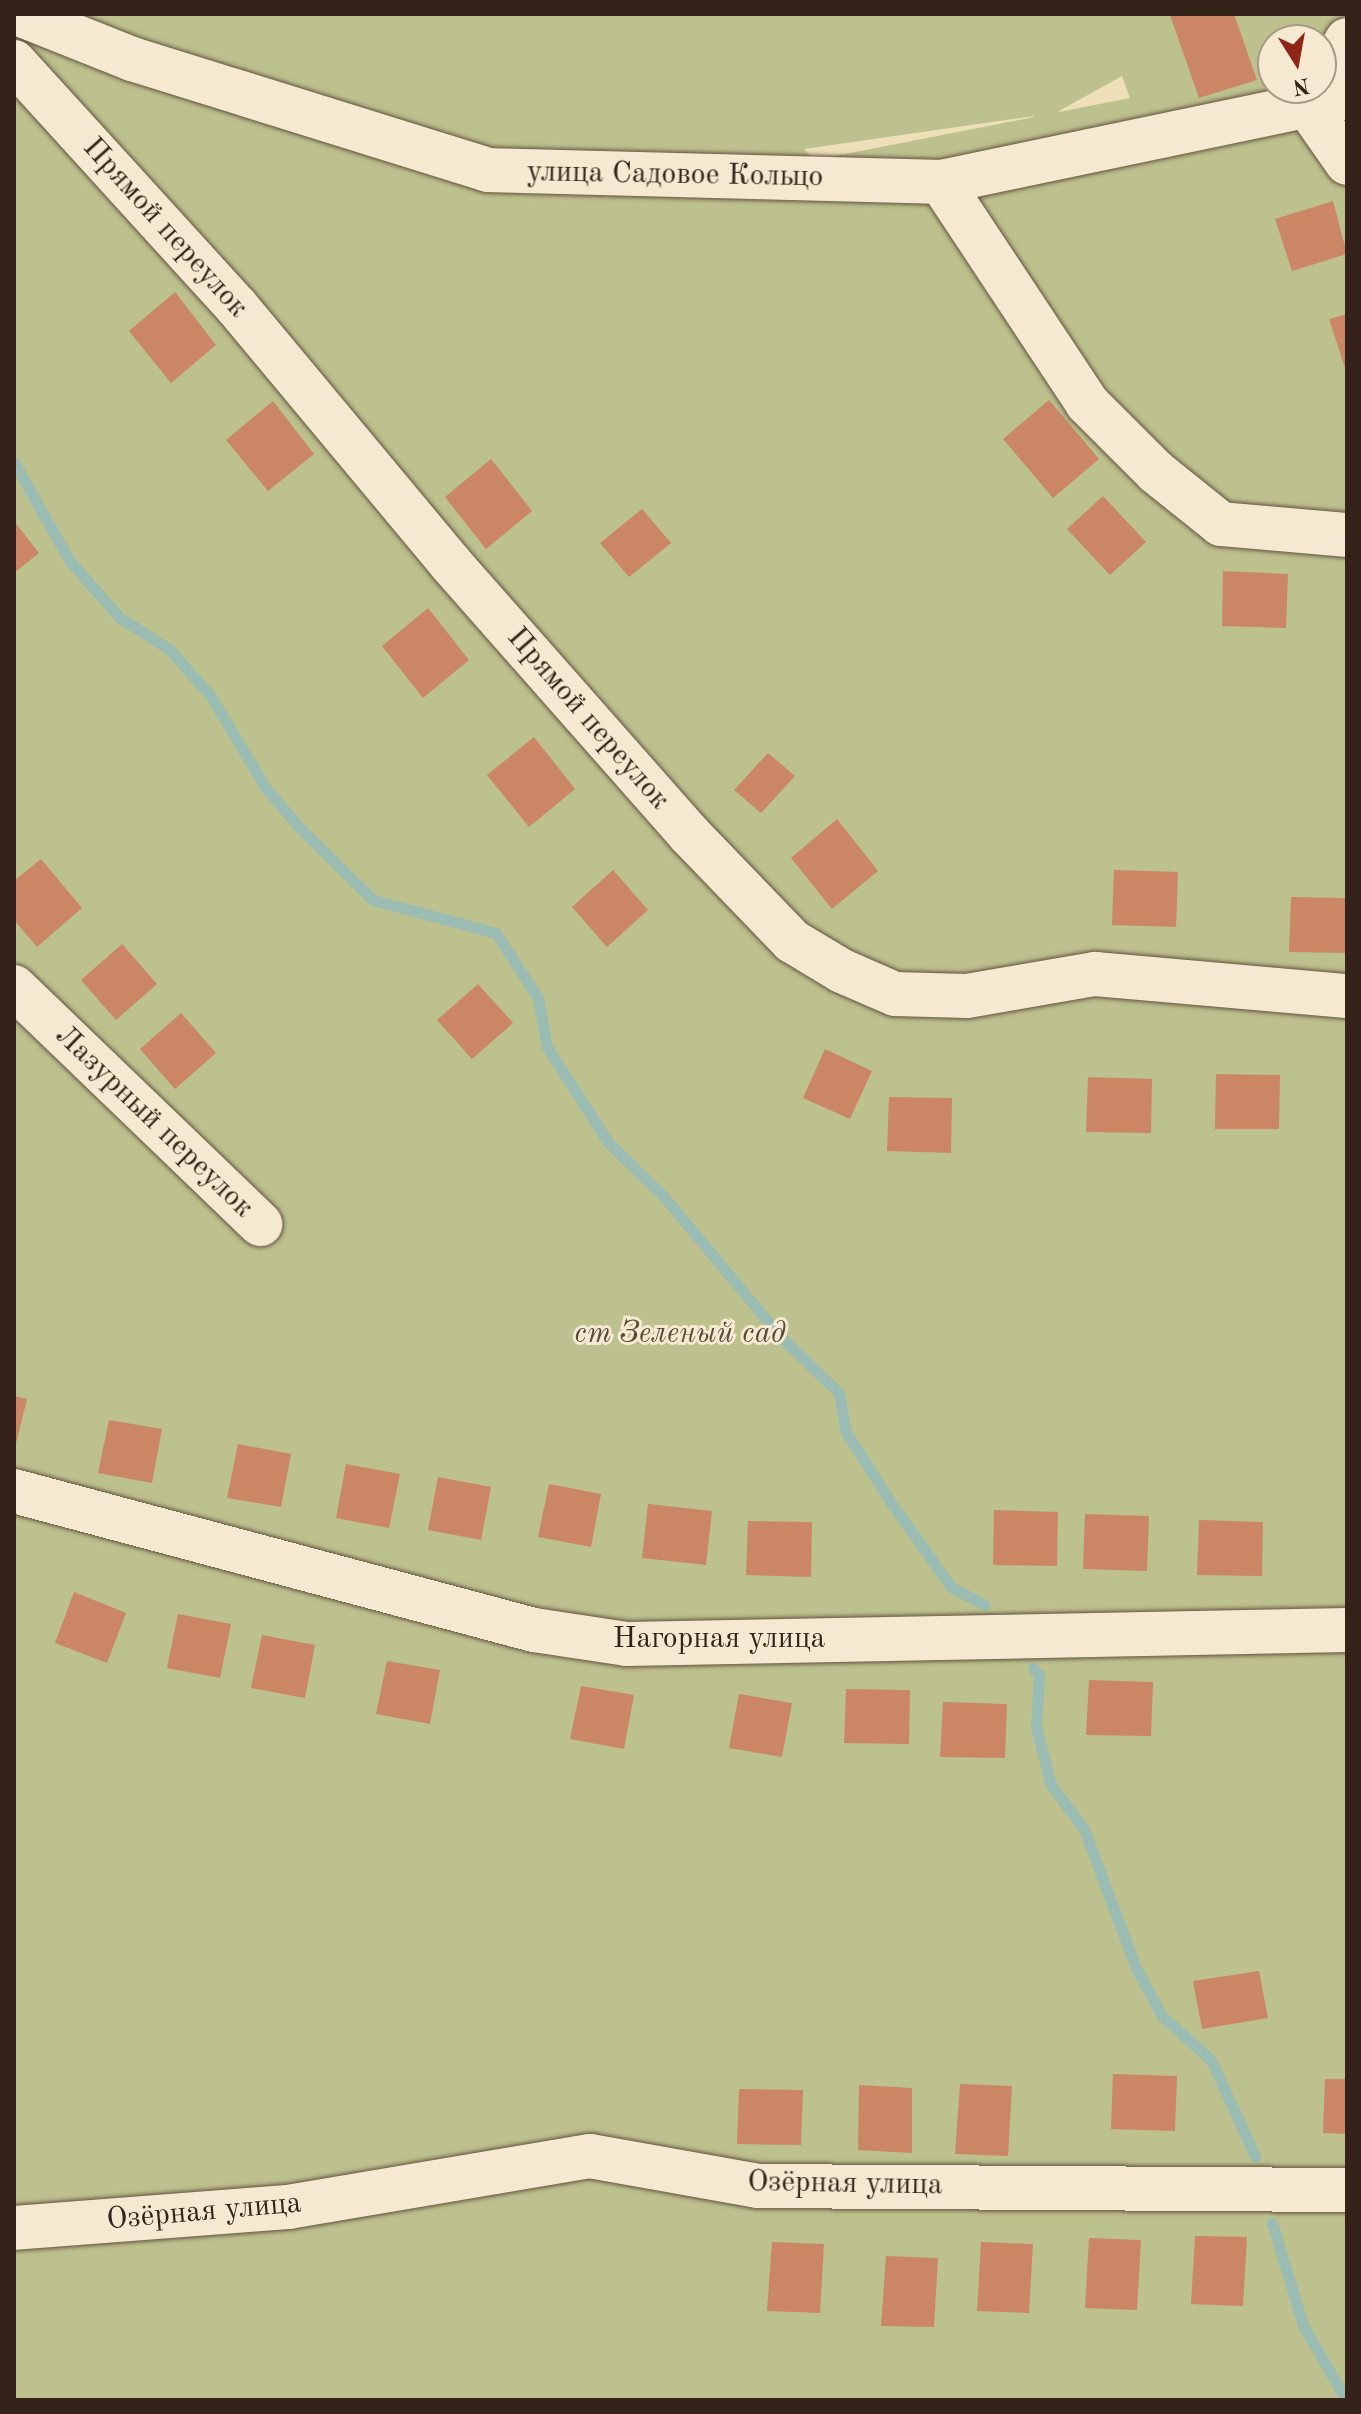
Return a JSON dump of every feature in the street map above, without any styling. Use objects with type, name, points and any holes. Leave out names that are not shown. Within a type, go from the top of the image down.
[{"type":"street","name":"улица Садовое Кольцо","points":[[19,14],[132,59],[488,170],[941,182],[1280,104]]},
{"type":"street","points":[[1337,63],[1347,40]]},
{"type":"street","name":"Прямой переулок","points":[[14,62],[237,307],[451,564],[689,834],[792,941],[842,971],[895,994],[967,996],[1095,974],[1347,996]]},
{"type":"street","points":[[1327,104],[1347,163]]},
{"type":"street","points":[[941,182],[1087,403],[1156,472],[1221,524],[1347,535]]},
{"type":"street","name":"Лазурный переулок","points":[[14,987],[260,1224]]},
{"type":"street","name":"Нагорная улица","points":[[14,1491],[534,1630],[627,1644],[1347,1630]]},
{"type":"street","name":"Озёрная улица","points":[[14,2228],[288,2207],[590,2156],[758,2186],[1347,2190]]},
{"type":"green space","name":"ст Зеленый сад","points":[[14,14],[1347,14],[1347,2400],[14,2400]],"holes":[[[1122,76],[1130,98],[1059,112],[1059,111]],[[1034,116],[814,160],[804,149]]]},
{"type":"building","points":[[1234,14],[1257,80],[1199,98],[1170,15]]},
{"type":"building","points":[[1333,201],[1347,254],[1292,271],[1275,219]]},
{"type":"building","points":[[175,292],[216,345],[171,383],[129,331]]},
{"type":"building","points":[[1347,314],[1347,371],[1346,371],[1329,319]]},
{"type":"building","points":[[1049,400],[1099,459],[1053,498],[1003,439]]},
{"type":"building","points":[[273,401],[314,454],[268,491],[226,440]]},
{"type":"building","points":[[491,459],[532,511],[486,549],[445,497]]},
{"type":"building","points":[[1103,496],[1146,542],[1110,575],[1067,529]]},
{"type":"building","points":[[642,509],[671,543],[629,577],[600,543]]},
{"type":"building","points":[[14,521],[39,553],[14,573]]},
{"type":"building","points":[[1223,571],[1288,574],[1286,628],[1222,626]]},
{"type":"building","points":[[428,608],[469,660],[423,698],[382,646]]},
{"type":"building","points":[[534,737],[575,789],[529,827],[487,775]]},
{"type":"building","points":[[768,753],[795,776],[761,813],[734,790]]},
{"type":"building","points":[[837,819],[878,871],[832,909],[791,858]]},
{"type":"building","points":[[41,859],[82,908],[37,947],[14,920],[14,881]]},
{"type":"building","points":[[613,870],[648,910],[607,947],[572,907]]},
{"type":"building","points":[[1114,870],[1178,872],[1176,927],[1112,925]]},
{"type":"building","points":[[1291,897],[1347,898],[1347,953],[1289,952]]},
{"type":"building","points":[[122,944],[157,984],[116,1020],[81,980]]},
{"type":"building","points":[[478,984],[513,1023],[472,1059],[437,1020]]},
{"type":"building","points":[[181,1013],[216,1053],[175,1089],[140,1049]]},
{"type":"building","points":[[825,1049],[872,1071],[850,1119],[803,1098]]},
{"type":"building","points":[[1216,1074],[1280,1075],[1279,1129],[1215,1129]]},
{"type":"building","points":[[1088,1077],[1152,1079],[1151,1133],[1086,1132]]},
{"type":"building","points":[[889,1097],[952,1098],[951,1153],[887,1151]]},
{"type":"building","points":[[14,1396],[27,1399],[15,1447],[14,1447]]},
{"type":"building","points":[[109,1420],[162,1429],[152,1483],[98,1473]]},
{"type":"building","points":[[238,1444],[291,1454],[281,1507],[227,1498]]},
{"type":"building","points":[[346,1464],[400,1474],[389,1528],[336,1518]]},
{"type":"building","points":[[438,1477],[491,1487],[481,1540],[428,1530]]},
{"type":"building","points":[[549,1484],[601,1494],[591,1547],[538,1537]]},
{"type":"building","points":[[648,1504],[712,1511],[706,1565],[642,1558]]},
{"type":"building","points":[[994,1510],[1058,1512],[1057,1566],[993,1565]]},
{"type":"building","points":[[1085,1514],[1149,1516],[1147,1571],[1083,1569]]},
{"type":"building","points":[[1199,1520],[1263,1522],[1262,1576],[1197,1575]]},
{"type":"building","points":[[748,1521],[812,1522],[811,1577],[746,1575]]},
{"type":"building","points":[[74,1592],[126,1613],[107,1663],[55,1643]]},
{"type":"building","points":[[178,1614],[231,1624],[220,1678],[167,1668]]},
{"type":"building","points":[[262,1635],[315,1645],[305,1698],[251,1688]]},
{"type":"building","points":[[387,1661],[440,1670],[430,1724],[376,1714]]},
{"type":"building","points":[[1089,1680],[1153,1682],[1151,1736],[1086,1735]]},
{"type":"building","points":[[581,1686],[634,1695],[624,1749],[570,1739]]},
{"type":"building","points":[[846,1689],[910,1690],[909,1744],[844,1743]]},
{"type":"building","points":[[739,1694],[792,1703],[782,1757],[729,1748]]},
{"type":"building","points":[[943,1702],[1007,1704],[1005,1758],[940,1757]]},
{"type":"building","points":[[1259,1971],[1268,2018],[1202,2029],[1193,1981]]},
{"type":"building","points":[[1113,2074],[1177,2076],[1175,2131],[1111,2129]]},
{"type":"building","points":[[1325,2079],[1347,2079],[1347,2134],[1323,2133]]},
{"type":"building","points":[[960,2084],[1012,2086],[1008,2156],[955,2154]]},
{"type":"building","points":[[859,2085],[912,2088],[912,2153],[858,2150]]},
{"type":"building","points":[[739,2089],[803,2090],[801,2145],[737,2144]]},
{"type":"building","points":[[1195,2236],[1247,2237],[1243,2306],[1191,2304]]},
{"type":"building","points":[[1089,2238],[1141,2240],[1137,2310],[1085,2308]]},
{"type":"building","points":[[772,2242],[824,2244],[820,2313],[767,2311]]},
{"type":"building","points":[[981,2242],[1033,2244],[1029,2313],[977,2311]]},
{"type":"building","points":[[886,2256],[938,2258],[934,2327],[881,2326]]},
{"type":"waterway","points":[[14,462],[69,560],[119,617],[169,649],[210,695],[265,787],[300,828],[373,900],[496,933],[538,998],[547,1047],[608,1142],[665,1198],[780,1336],[839,1393],[846,1432],[890,1501],[951,1587],[985,1605]]},
{"type":"waterway","points":[[1033,1668],[1039,1675],[1036,1727],[1051,1785],[1084,1829],[1136,1968],[1162,2016],[1211,2060],[1255,2156]]},
{"type":"waterway","points":[[1272,2223],[1303,2325],[1346,2400]]}]
